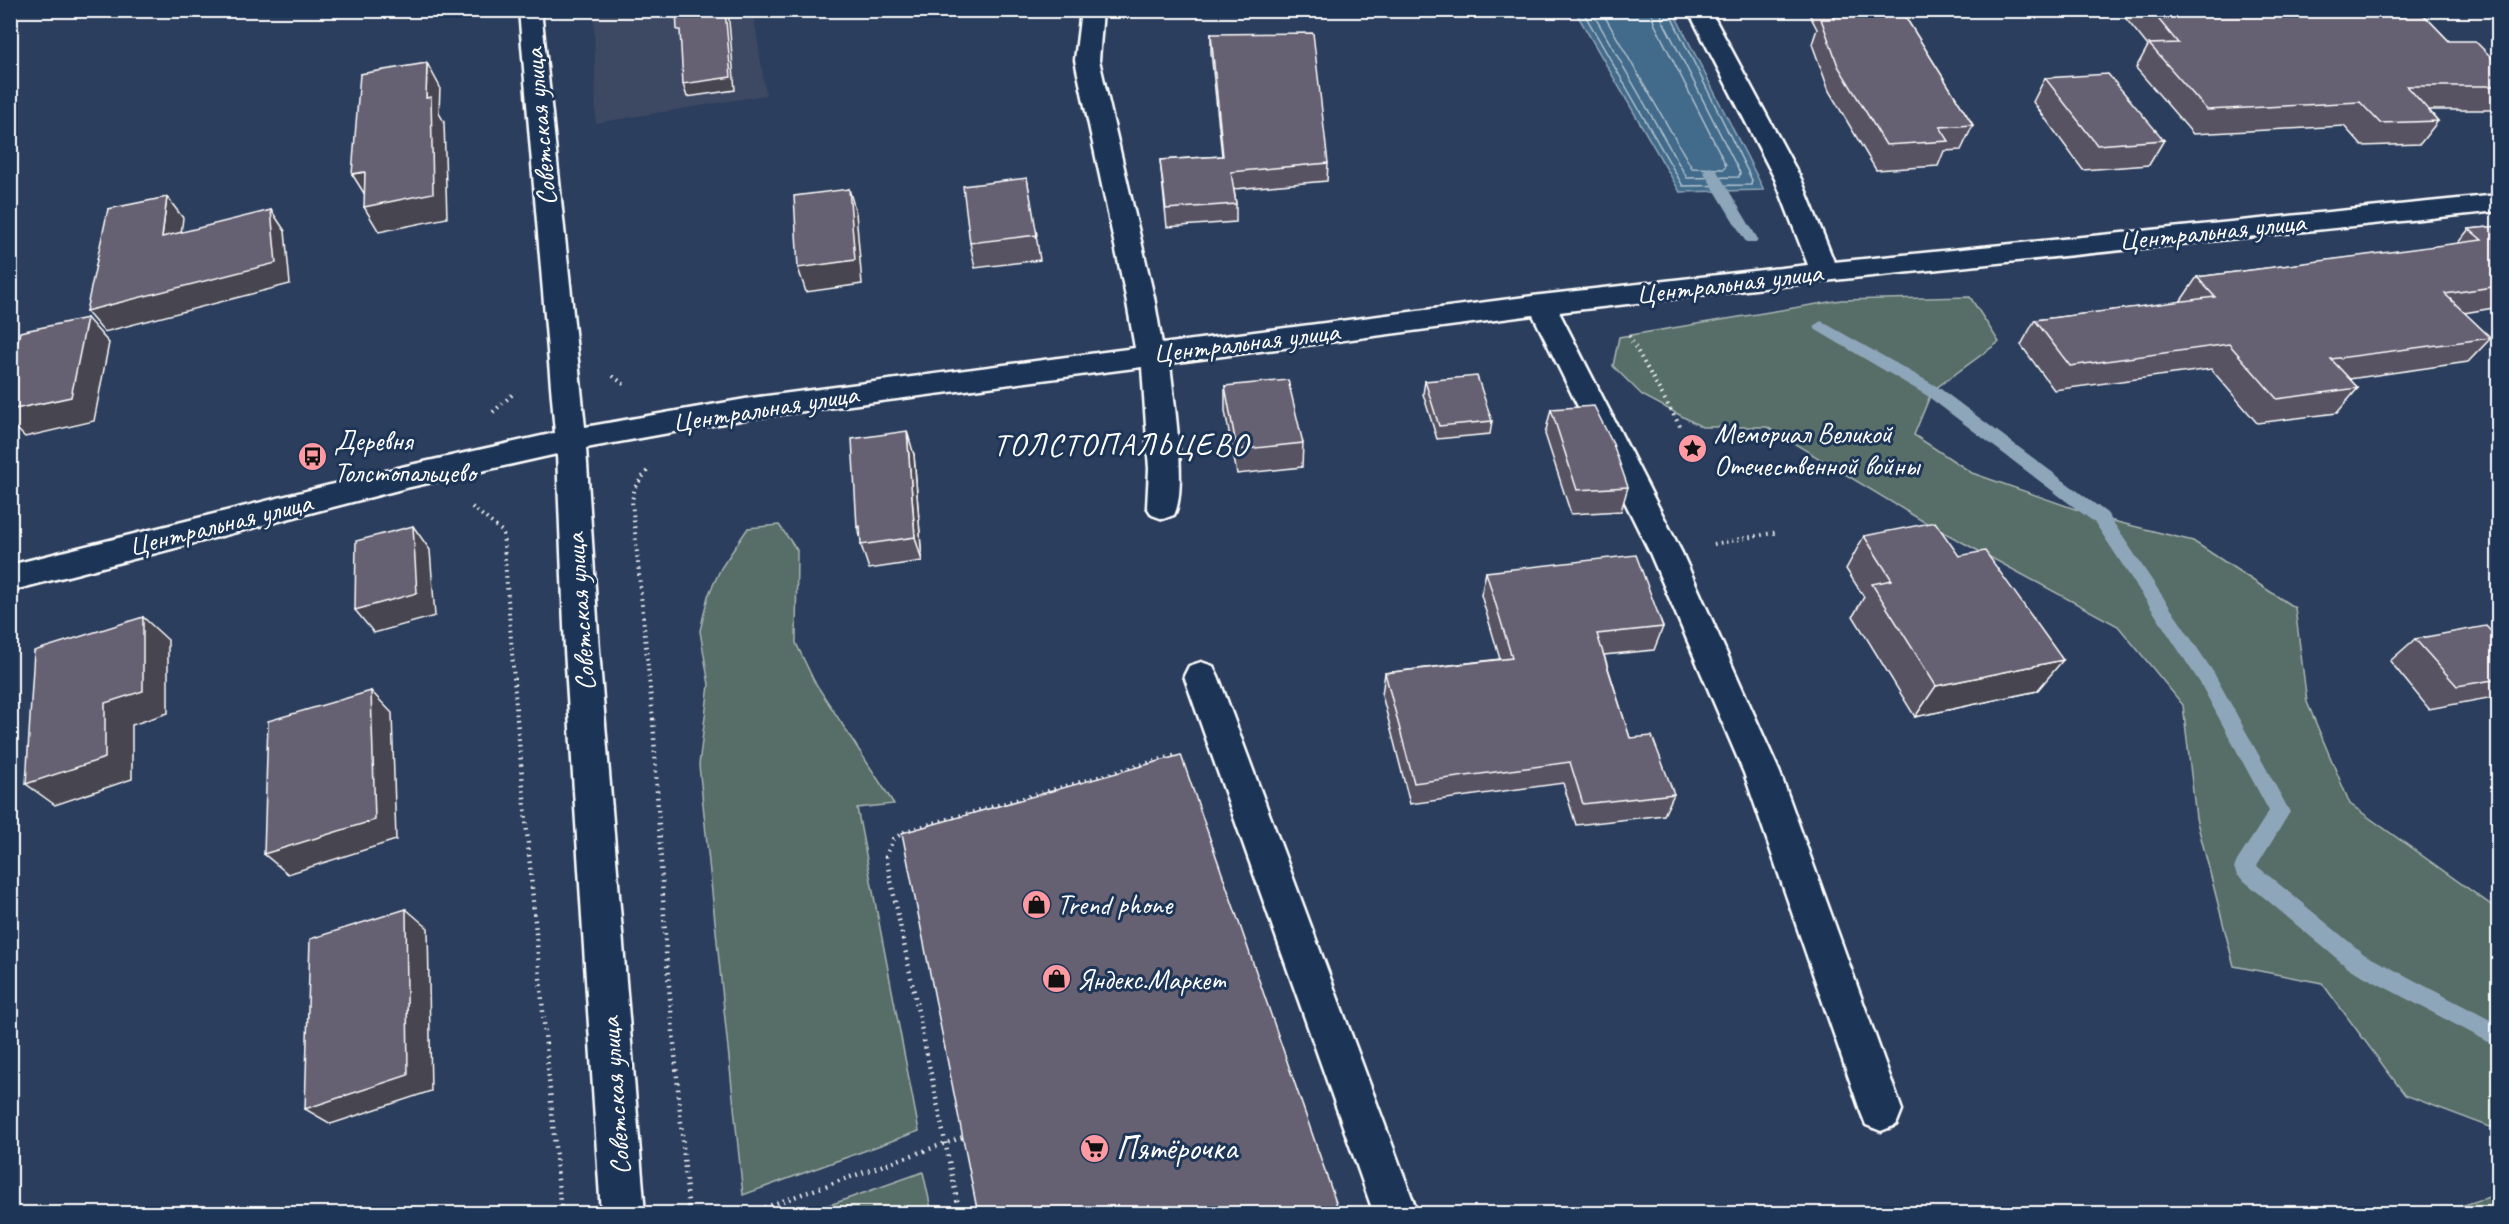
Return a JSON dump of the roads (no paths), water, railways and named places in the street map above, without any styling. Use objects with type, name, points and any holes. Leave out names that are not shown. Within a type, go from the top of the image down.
[{"type":"street","name":"Советская улица","points":[[530,10],[571,440],[582,650],[623,1214]]},
{"type":"street","points":[[1092,10],[1087,60],[1152,354],[1164,469],[1163,507]]},
{"type":"street","points":[[1699,10],[1788,179],[1824,272]]},
{"type":"street","name":"Центральная улица","points":[[10,578],[406,477],[571,440],[752,408],[1541,304],[1824,272],[2499,203]]},
{"type":"street","points":[[1541,304],[1666,553],[1762,773],[1881,1110]]},
{"type":"street","points":[[1201,676],[1396,1214]]},
{"type":"water","points":[[1575,11],[1673,11],[1764,190],[1680,192]]},
{"type":"waterway","points":[[1710,171],[1751,239]]},
{"type":"waterway","points":[[1821,326],[1932,391],[2101,518],[2207,678],[2280,812],[2244,868],[2356,961],[2498,1036]]},
{"type":"place","name":"Мемориал Великой Отечественной войны","points":[[1693,449]]},
{"type":"place","name":"Деревня Толстопальцево","points":[[313,456]]},
{"type":"place","name":"Trend phone","points":[[1036,904]]},
{"type":"place","name":"Яндекс.Маркет","points":[[1056,979]]},
{"type":"place","name":"Пятёрочка","points":[[1095,1148]]},
{"type":"district","name":"ТОЛСТОПАЛЬЦЕВО","points":[[1121,444]]}]
